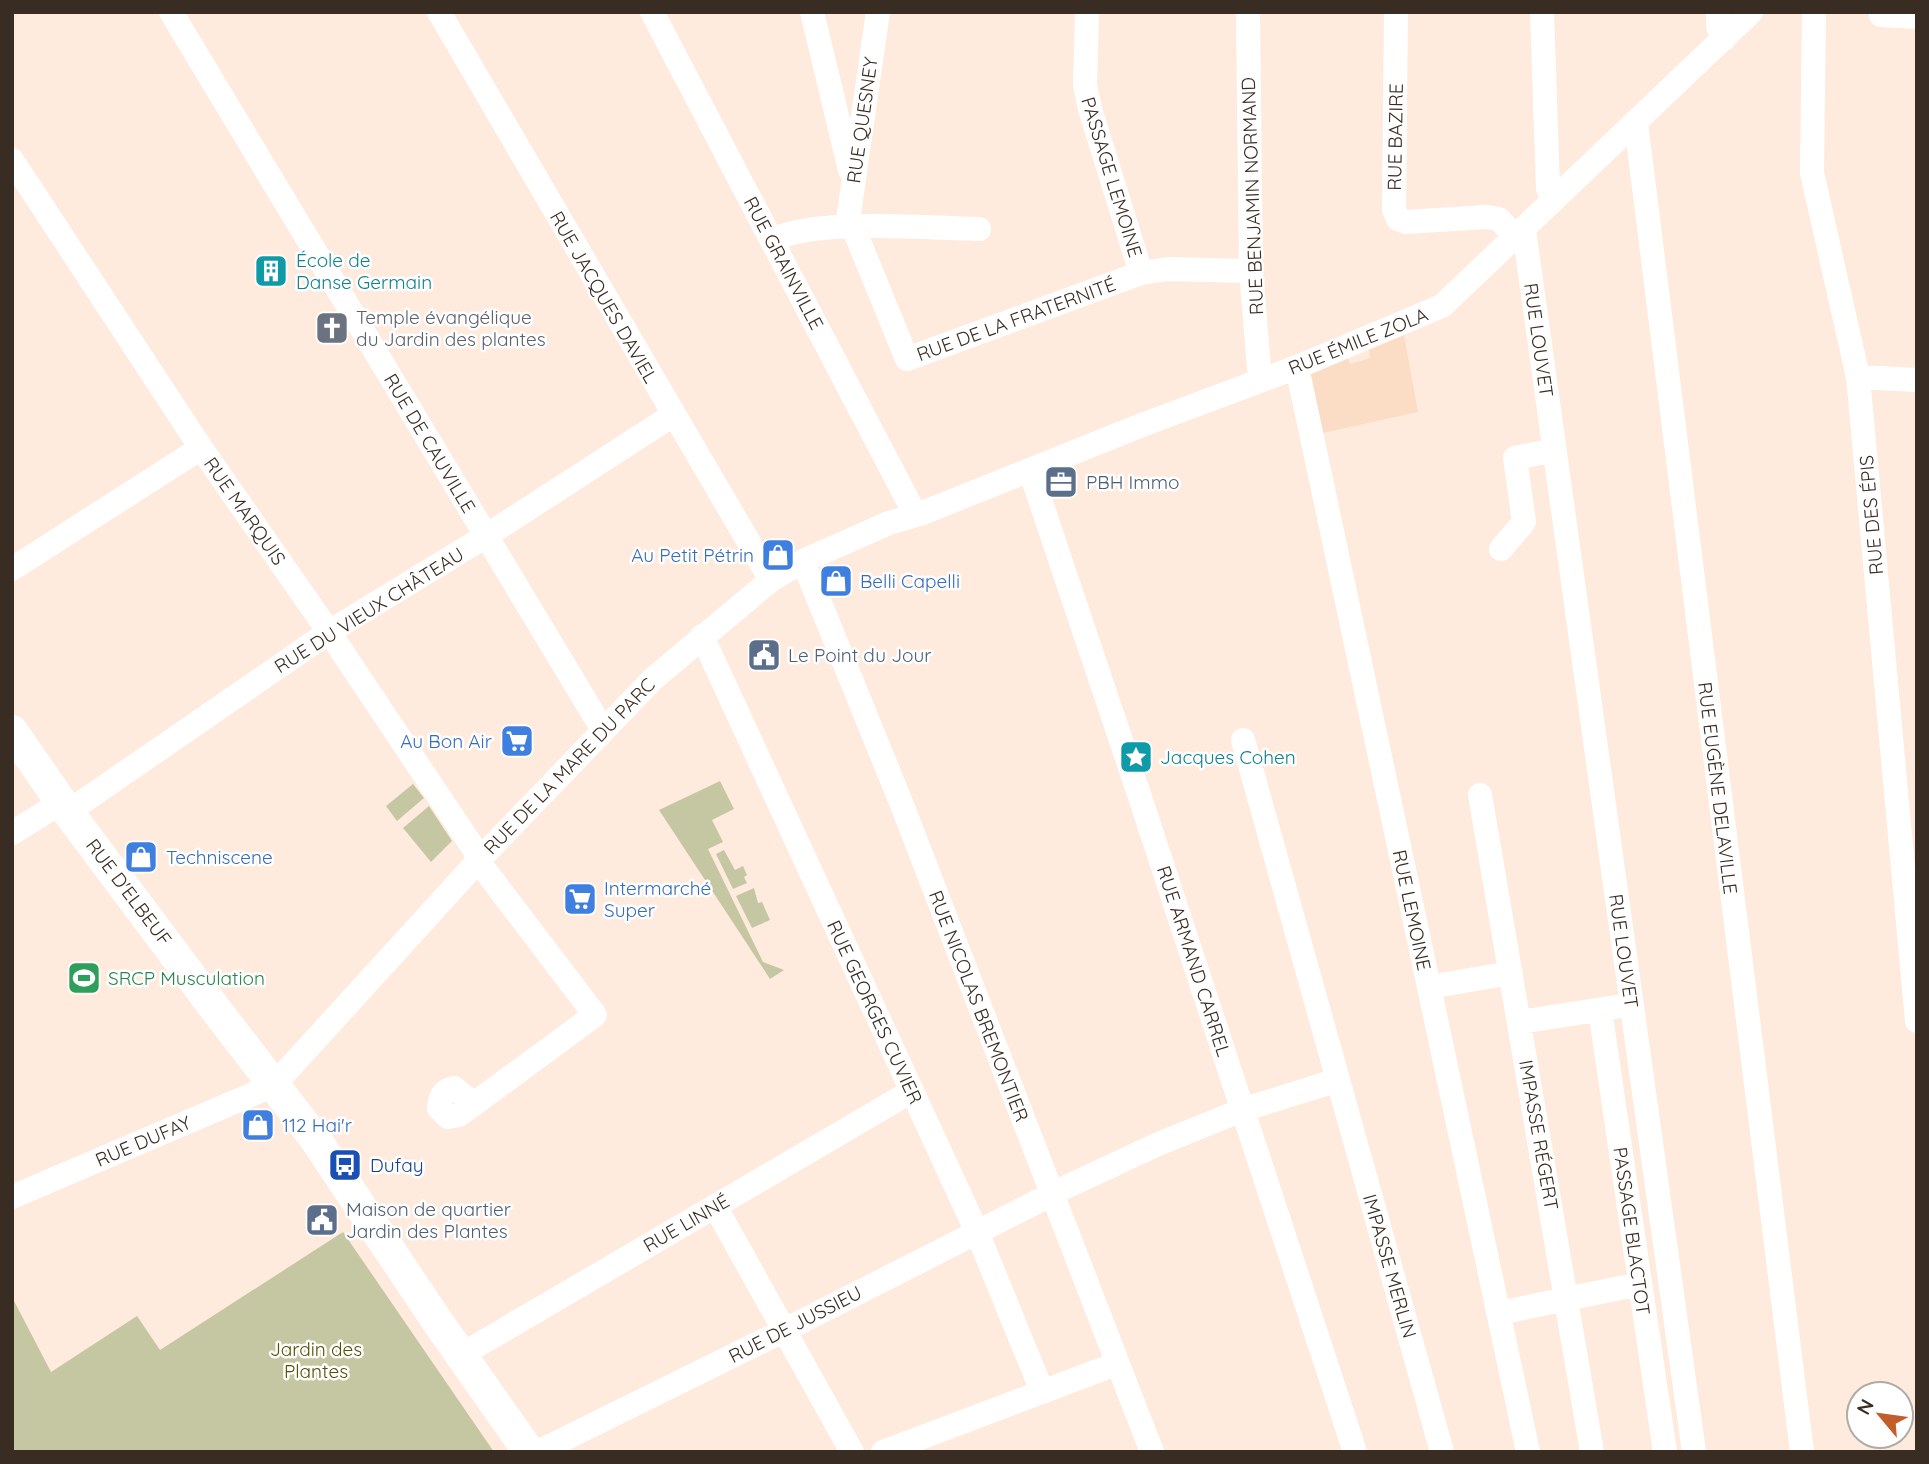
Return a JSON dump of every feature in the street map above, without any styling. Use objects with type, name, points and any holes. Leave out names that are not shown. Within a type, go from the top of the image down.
[{"type":"main road","name":"RUE D'ELBEUF","points":[[12,731],[65,807],[314,1137],[529,1452]]},
{"type":"street","name":"RUE DE CAUVILLE","points":[[171,12],[603,730]]},
{"type":"street","name":"RUE JACQUES DAVIEL","points":[[439,12],[771,580]]},
{"type":"street","name":"RUE GRAINVILLE","points":[[652,12],[915,514]]},
{"type":"street","points":[[812,12],[853,180]]},
{"type":"street","name":"RUE QUESNEY","points":[[850,227],[853,180],[878,12]]},
{"type":"street","name":"PASSAGE LEMOINE","points":[[1087,12],[1084,85],[1141,273],[1168,270],[1251,271]]},
{"type":"street","name":"RUE BENJAMIN NORMAND","points":[[1248,12],[1251,271],[1260,380]]},
{"type":"street","name":"RUE BAZIRE","points":[[1396,12],[1394,210],[1398,219],[1406,222],[1486,217],[1499,219],[1520,234]]},
{"type":"street","points":[[1542,12],[1548,188],[1553,201]]},
{"type":"street","points":[[1718,12],[1718,27],[1724,39]]},
{"type":"street","name":"RUE ÉMILE ZOLA","points":[[915,514],[1297,367],[1442,306],[1751,12]]},
{"type":"street","name":"RUE DES ÉPIS","points":[[1814,12],[1812,173],[1858,377],[1917,1021]]},
{"type":"street","points":[[1881,12],[1881,15],[1917,17]]},
{"type":"street","name":"RUE EUGÈNE DELAVILLE","points":[[1636,123],[1802,1452]]},
{"type":"street","name":"RUE MARQUIS","points":[[12,160],[201,448],[329,632],[474,849],[478,861],[595,1015],[474,1104]]},
{"type":"street","points":[[772,240],[786,233],[850,227],[979,229]]},
{"type":"street","name":"RUE DE LA FRATERNITÉ","points":[[850,227],[907,359],[1141,273]]},
{"type":"street","name":"RUE LOUVET","points":[[1520,234],[1554,450],[1694,1452]]},
{"type":"street","name":"RUE LEMOINE","points":[[1297,367],[1528,1452]]},
{"type":"street","points":[[1858,377],[1917,380]]},
{"type":"street","name":"RUE DU VIEUX CHÂTEAU","points":[[12,833],[65,807],[329,632],[486,536],[673,415]]},
{"type":"street","points":[[12,569],[201,448]]},
{"type":"street","points":[[1502,549],[1524,523],[1515,458],[1554,450]]},
{"type":"street","name":"RUE ARMAND CARREL","points":[[1030,470],[1355,1452]]},
{"type":"street","name":"RUE DE LA MARE DU PARC","points":[[274,1085],[478,861],[653,679],[771,580],[803,561],[915,514]]},
{"type":"street","name":"RUE NICOLAS BREMONTIER","points":[[803,561],[907,818],[1152,1452]]},
{"type":"street","name":"RUE GEORGES CUVIER","points":[[702,636],[977,1232],[1042,1391]]},
{"type":"street","name":"IMPASSE MERLIN","points":[[1243,740],[1442,1452]]},
{"type":"street","name":"IMPASSE RÉGERT","points":[[1480,795],[1592,1452]]},
{"type":"street","points":[[1429,987],[1511,973]]},
{"type":"street","points":[[1520,1022],[1632,1005]]},
{"type":"street","name":"PASSAGE BLACTOT","points":[[1600,1010],[1665,1452]]},
{"type":"street","points":[[1242,1110],[1338,1080]]},
{"type":"street","name":"RUE DUFAY","points":[[12,1197],[274,1085]]},
{"type":"street","name":"RUE LINNÉ","points":[[461,1355],[912,1091]]},
{"type":"street","name":"RUE DE JUSSIEU","points":[[538,1452],[1051,1194],[1156,1145],[1242,1110]]},
{"type":"street","points":[[715,1206],[852,1452]]},
{"type":"street","points":[[1499,1314],[1640,1284]]},
{"type":"street","points":[[883,1452],[1116,1364]]},
{"type":"shaded area","points":[[1404,335],[1418,412],[1323,433],[1310,377],[1313,371],[1348,357],[1350,364],[1370,358],[1369,349]]},
{"type":"green space","points":[[720,781],[734,809],[712,820],[723,842],[708,849],[763,962],[784,970],[770,979],[659,810]]},
{"type":"green space","points":[[413,784],[424,798],[397,821],[386,806]]},
{"type":"green space","points":[[429,806],[452,841],[431,862],[403,828]]},
{"type":"green space","points":[[724,850],[735,870],[743,866],[747,883],[733,889],[716,854]]},
{"type":"green space","points":[[754,888],[758,903],[762,902],[770,920],[752,928],[736,896]]},
{"type":"green space","name":"Jardin des Plantes","points":[[343,1232],[494,1452],[12,1452],[12,1297],[51,1372],[137,1316],[160,1350]]},
{"type":"place","name":"École de Danse Germain","points":[[271,271]]},
{"type":"place","name":"Temple évangélique du Jardin des plantes","points":[[332,328]]},
{"type":"place","name":"PBH Immo","points":[[1061,482]]},
{"type":"place","name":"Au Petit Pétrin","points":[[778,555]]},
{"type":"place","name":"Belli Capelli","points":[[836,581]]},
{"type":"place","name":"Le Point du Jour","points":[[764,655]]},
{"type":"place","name":"Au Bon Air","points":[[517,741]]},
{"type":"place","name":"Jacques Cohen","points":[[1136,757]]},
{"type":"place","name":"Techniscene","points":[[141,857]]},
{"type":"place","name":"Intermarché Super","points":[[580,899]]},
{"type":"place","name":"SRCP Musculation","points":[[84,978]]},
{"type":"place","name":"112 Hai'r","points":[[258,1125]]},
{"type":"place","name":"Dufay","points":[[345,1165]]},
{"type":"place","name":"Maison de quartier Jardin des Plantes","points":[[322,1220]]}]
